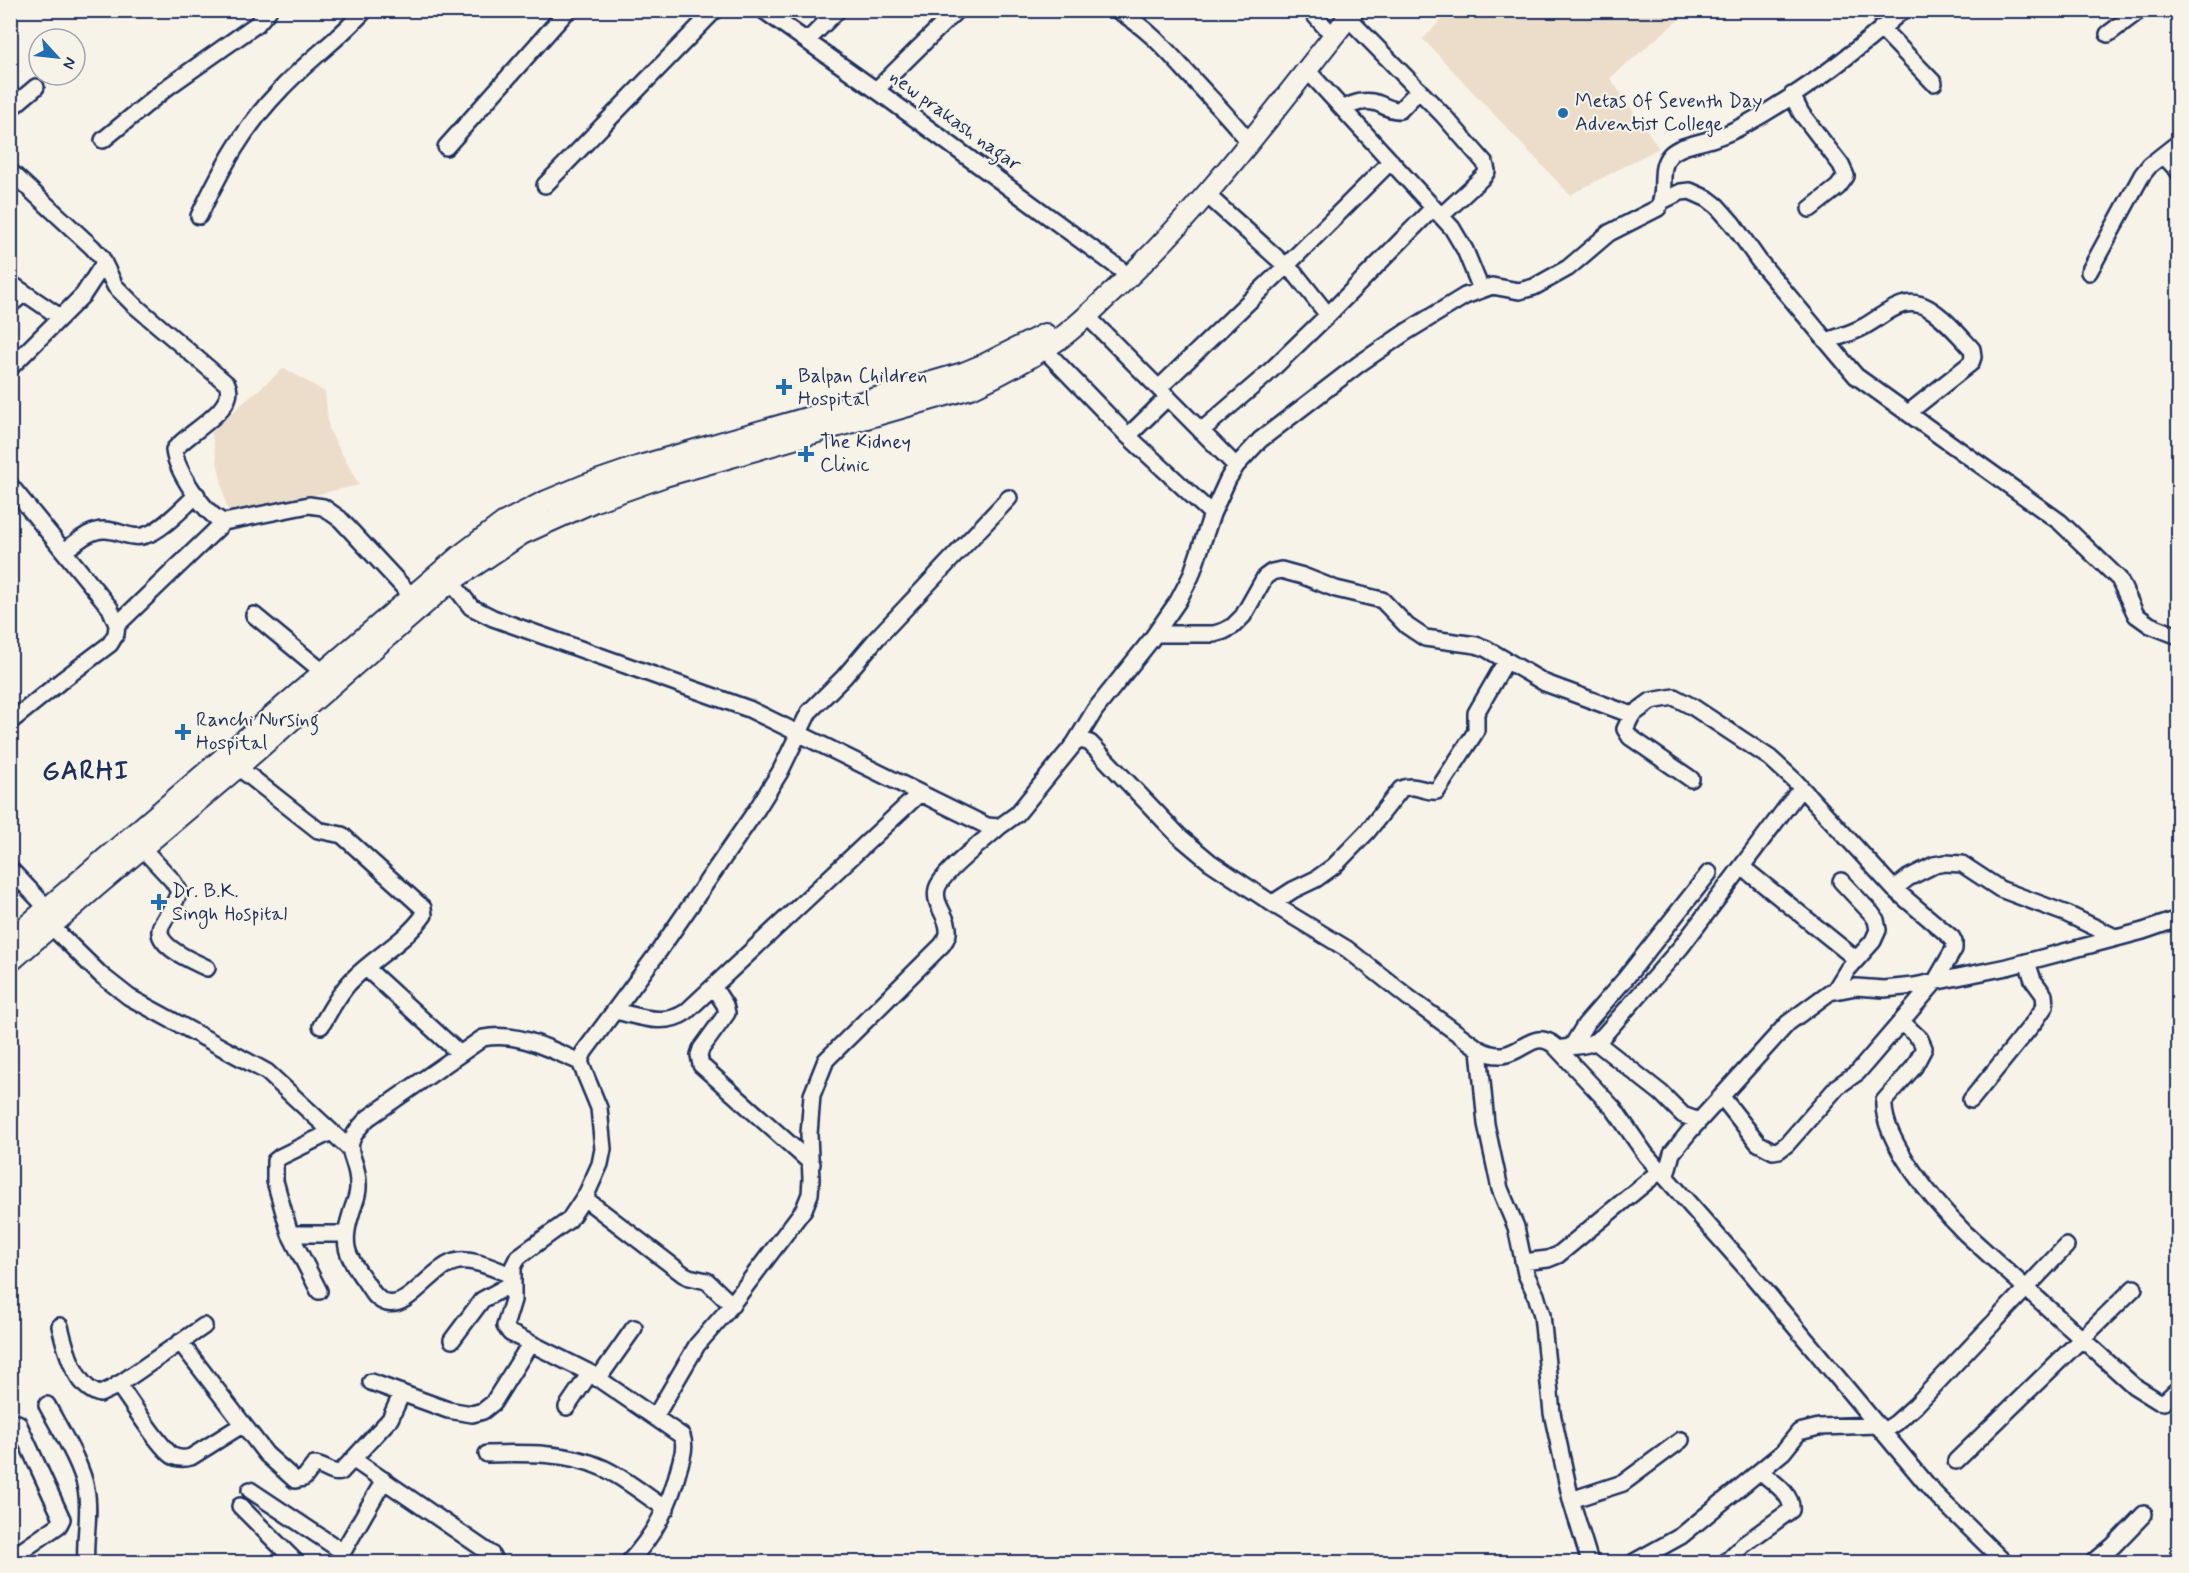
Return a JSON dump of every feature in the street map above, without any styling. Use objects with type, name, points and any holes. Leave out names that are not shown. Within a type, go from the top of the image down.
[{"type":"main road","points":[[446,576],[522,534],[595,501],[665,476],[971,388],[1010,370],[1055,342],[1087,316],[1158,250],[1207,195],[1245,137],[1325,27],[1347,13]]},
{"type":"main road","points":[[10,940],[49,917],[142,848],[238,768],[504,523],[544,502],[643,465],[963,373],[986,364],[1047,332],[1120,269],[1168,220],[1307,70],[1347,13]]},
{"type":"main road","points":[[10,962],[49,917],[323,672],[417,601]]},
{"type":"street","points":[[103,140],[177,80],[256,24],[269,10]]},
{"type":"street","points":[[199,216],[228,157],[259,113],[282,87],[365,10]]},
{"type":"street","points":[[446,147],[568,10]]},
{"type":"street","points":[[545,185],[716,10]]},
{"type":"street","name":"new prakash nagar","points":[[763,10],[782,16],[807,41],[1120,269]]},
{"type":"street","points":[[807,41],[838,10]]},
{"type":"street","points":[[876,90],[957,10]]},
{"type":"street","points":[[1117,10],[1154,37],[1245,137]]},
{"type":"street","points":[[1310,10],[1325,27]]},
{"type":"street","points":[[654,1417],[697,1345],[732,1305],[804,1209],[810,1194],[812,1164],[809,1134],[812,1095],[826,1060],[942,945],[949,934],[936,895],[940,880],[999,827],[1017,814],[1075,742],[1095,710],[1155,634],[1186,588],[1212,514],[1236,466],[1260,440],[1359,364],[1406,332],[1481,289],[1492,286],[1519,291],[1543,283],[1568,268],[1609,233],[1658,208],[1662,201],[1664,169],[1671,154],[1731,131],[1762,115],[1842,59],[1903,10]]},
{"type":"street","points":[[2108,34],[2139,10]]},
{"type":"street","points":[[1201,431],[1265,376],[1437,212],[1484,176],[1487,171],[1485,163],[1347,13]]},
{"type":"street","points":[[1881,28],[1934,83]]},
{"type":"street","points":[[1307,70],[1344,108],[1460,239],[1481,289]]},
{"type":"street","points":[[10,109],[36,87]]},
{"type":"street","points":[[1344,108],[1367,101],[1376,102],[1394,111],[1400,110],[1419,90]]},
{"type":"street","points":[[1792,94],[1801,113],[1840,165],[1845,176],[1838,187],[1810,209]]},
{"type":"street","points":[[2089,272],[2133,188],[2150,165],[2178,143]]},
{"type":"street","points":[[2164,156],[2178,171]]},
{"type":"street","points":[[1128,436],[1163,393],[1391,160]]},
{"type":"street","points":[[10,171],[92,248],[104,263],[115,286],[133,304],[227,384],[231,391],[229,399],[221,409],[174,450],[178,467],[210,514],[224,522]]},
{"type":"street","points":[[1662,201],[1681,192],[1690,191],[1717,206],[1733,224],[1751,252],[1863,383],[2060,522],[2119,579],[2136,615],[2150,625],[2178,636]]},
{"type":"street","points":[[1207,195],[1287,266],[1328,315]]},
{"type":"street","points":[[10,368],[84,295],[104,263]]},
{"type":"street","points":[[10,283],[60,317]]},
{"type":"street","points":[[10,305],[25,293]]},
{"type":"street","points":[[1826,341],[1864,327],[1900,306],[1911,303],[1930,309],[1972,349],[1973,357],[1971,363],[1908,413]]},
{"type":"street","points":[[1087,316],[1236,466]]},
{"type":"street","points":[[1043,348],[1128,436],[1212,514]]},
{"type":"street","points":[[10,485],[110,608],[117,625],[116,634],[110,644],[10,722]]},
{"type":"street","points":[[64,551],[98,531],[107,530],[136,537],[147,535],[158,529],[197,495]]},
{"type":"street","points":[[629,1563],[651,1536],[666,1509],[684,1452],[684,1442],[677,1432],[594,1376],[510,1333],[505,1326],[513,1300],[513,1267],[518,1257],[564,1225],[584,1198],[600,1164],[603,1149],[599,1108],[580,1062],[584,1052],[745,826],[780,772],[809,712],[1009,498]]},
{"type":"street","points":[[117,625],[224,522],[309,505],[323,507],[340,519],[417,601]]},
{"type":"street","points":[[1155,634],[1214,634],[1224,631],[1243,616],[1265,577],[1281,570],[1303,576],[1336,590],[1382,600],[1407,626],[1425,638],[1485,648],[1545,683],[1632,715]]},
{"type":"street","points":[[446,576],[471,607],[493,618],[737,704],[978,823],[999,827]]},
{"type":"street","points":[[254,615],[323,672]]},
{"type":"street","points":[[1273,903],[1334,866],[1367,832],[1401,789],[1421,787],[1432,792],[1437,791],[1476,731],[1476,713],[1506,661]]},
{"type":"street","points":[[1691,779],[1630,737],[1625,729],[1632,715],[1651,701],[1674,698],[1683,701],[1783,768],[1893,889],[1954,942],[1954,949],[1935,982],[1902,1022],[1858,1072],[1838,1086],[1787,1144],[1779,1150],[1773,1151],[1758,1143],[1722,1097]]},
{"type":"street","points":[[1075,742],[1081,740],[1097,749],[1179,836],[1210,862],[1347,949],[1409,998],[1488,1054],[1509,1055],[1539,1039],[1546,1039],[1565,1047],[1591,1045],[1596,1042],[1675,954],[1801,788]]},
{"type":"street","points":[[238,768],[318,830],[342,835],[423,908],[424,915],[419,923],[345,988],[321,1026]]},
{"type":"street","points":[[615,1011],[668,1020],[677,1018],[686,1012],[920,793]]},
{"type":"street","points":[[142,848],[172,880],[179,891],[162,926],[161,938],[175,951],[207,968]]},
{"type":"street","points":[[1893,889],[1920,871],[1945,863],[1956,863],[1972,870],[2000,889],[2067,915],[2117,938]]},
{"type":"street","points":[[1742,867],[1856,959]]},
{"type":"street","points":[[10,869],[49,917],[113,985],[129,997],[267,1072],[350,1149]]},
{"type":"street","points":[[1565,1047],[1625,979],[1709,873]]},
{"type":"street","points":[[1835,990],[1856,959],[1873,940],[1878,926],[1872,914],[1841,881]]},
{"type":"street","points":[[1523,1262],[1548,1259],[1558,1255],[1663,1173],[1672,1154],[1699,1121],[1788,1023],[1823,996],[1835,990],[1856,987],[1896,988],[1935,982],[2027,962],[2117,938],[2178,918]]},
{"type":"street","points":[[1971,1100],[2036,1021],[2045,1006],[2044,995],[2033,980],[2027,962]]},
{"type":"street","points":[[366,968],[459,1053]]},
{"type":"street","points":[[714,988],[725,1005],[727,1013],[701,1049],[699,1055],[701,1065],[812,1164]]},
{"type":"street","points":[[1902,1022],[1920,1039],[1924,1048],[1914,1068],[1884,1101],[1885,1116],[1892,1135],[1915,1173],[1945,1213],[2134,1386],[2158,1401],[2164,1402],[2178,1389]]},
{"type":"street","points":[[512,1279],[470,1262],[459,1261],[442,1268],[403,1301],[394,1304],[378,1299],[351,1260],[346,1247],[345,1234],[358,1188],[350,1149],[353,1136],[368,1118],[483,1038],[508,1036],[522,1039],[580,1062]]},
{"type":"street","points":[[1596,1042],[1661,1093],[1683,1115],[1699,1121]]},
{"type":"street","points":[[1565,1047],[1636,1141],[1934,1493],[2004,1563]]},
{"type":"street","points":[[1479,1049],[1486,1124],[1500,1189],[1516,1227],[1523,1262],[1542,1315],[1552,1413],[1571,1500],[1590,1563]]},
{"type":"street","points":[[319,1291],[290,1234],[273,1173],[275,1161],[331,1132]]},
{"type":"street","points":[[584,1198],[683,1274],[707,1281],[732,1305]]},
{"type":"street","points":[[290,1234],[345,1234]]},
{"type":"street","points":[[1634,1563],[1681,1536],[1783,1452],[1799,1432],[1819,1427],[1881,1428],[1896,1424],[2066,1246]]},
{"type":"street","points":[[452,1340],[482,1300],[512,1279]]},
{"type":"street","points":[[1956,1461],[2134,1288]]},
{"type":"street","points":[[60,1326],[68,1355],[87,1387],[100,1394],[204,1326]]},
{"type":"street","points":[[567,1407],[634,1328]]},
{"type":"street","points":[[180,1342],[272,1461],[295,1480],[304,1478],[314,1465],[339,1473],[354,1460],[390,1419],[402,1393]]},
{"type":"street","points":[[371,1382],[460,1413],[472,1414],[483,1411],[493,1403],[530,1344]]},
{"type":"street","points":[[118,1384],[165,1448],[176,1457],[183,1459],[191,1457],[242,1425]]},
{"type":"street","points":[[47,1405],[82,1474],[86,1488],[88,1505],[84,1544],[86,1563]]},
{"type":"street","points":[[10,1559],[59,1525],[62,1519],[18,1423]]},
{"type":"street","points":[[1571,1500],[1623,1483],[1681,1440]]},
{"type":"street","points":[[487,1454],[545,1456],[588,1462],[606,1469],[666,1509]]},
{"type":"street","points":[[354,1460],[491,1554],[495,1563]]},
{"type":"street","points":[[1726,1563],[1743,1545],[1791,1510],[1792,1503],[1788,1497],[1760,1471]]},
{"type":"street","points":[[250,1490],[340,1558],[384,1480]]},
{"type":"street","points":[[240,1506],[296,1563]]},
{"type":"street","points":[[2094,1563],[2144,1514]]},
{"type":"shaded area","name":"Metas Of Seventh Day Adventist College","points":[[1450,11],[1689,11],[1610,78],[1659,148],[1570,195],[1423,39]]},
{"type":"shaded area","points":[[284,368],[325,392],[329,430],[359,485],[228,514],[211,431]]},
{"type":"place","name":"Metas Of Seventh Day Adventist College","points":[[1563,113]]},
{"type":"place","name":"Balpan Children Hospital","points":[[784,387]]},
{"type":"place","name":"The Kidney Clinic","points":[[806,454]]},
{"type":"place","name":"Ranchi Nursing Hospital","points":[[183,732]]},
{"type":"place","name":"Dr. B.K. Singh Hospital","points":[[159,902]]},
{"type":"district","name":"GARHI","points":[[86,772]]}]
